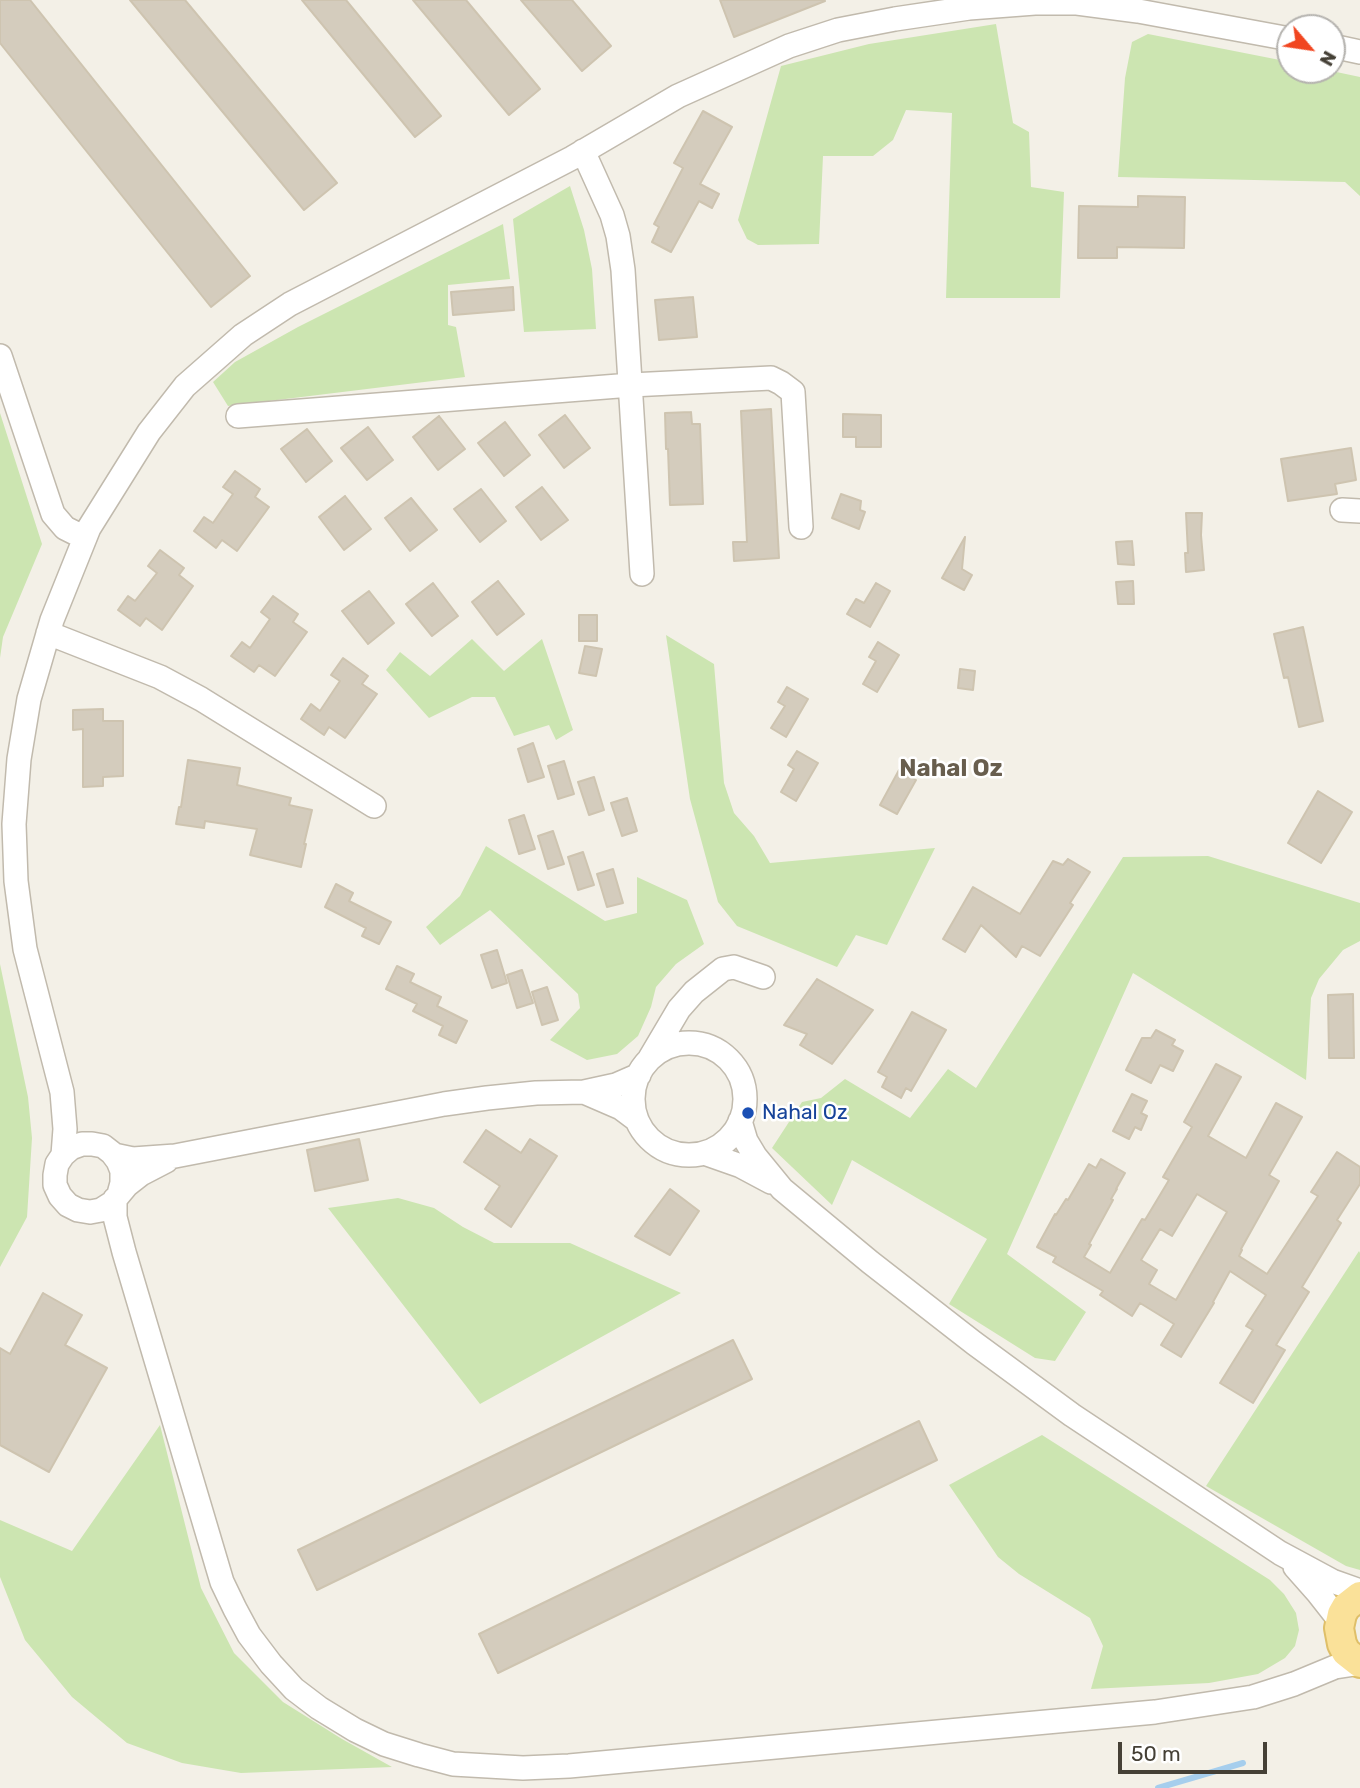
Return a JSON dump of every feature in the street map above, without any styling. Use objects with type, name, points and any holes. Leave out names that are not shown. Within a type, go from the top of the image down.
[{"type":"main road","points":[[1360,1594],[1346,1607],[1339,1628],[1346,1652],[1360,1663]]},
{"type":"street","points":[[63,1155],[65,1129],[62,1092],[24,948],[16,881],[14,824],[19,759],[29,699],[48,633],[89,528],[149,432],[185,386],[243,335],[290,304],[583,151],[678,96],[789,46],[838,30],[969,8],[1077,3],[1138,11],[1276,36]]},
{"type":"street","points":[[583,151],[612,215],[623,270],[642,574]]},
{"type":"street","points":[[0,356],[52,514],[65,528],[85,538]]},
{"type":"street","points":[[238,416],[631,385],[771,378],[793,392],[801,527]]},
{"type":"street","points":[[48,633],[170,682],[374,806]]},
{"type":"street","points":[[174,1156],[141,1174],[101,1210],[90,1212],[68,1205],[55,1185],[57,1164],[71,1148],[82,1144],[92,1144],[133,1159],[174,1156],[444,1104],[536,1093],[584,1092],[616,1085],[644,1067],[667,1047],[680,1044],[699,1044],[716,1049],[734,1066],[744,1090],[745,1103],[740,1121],[728,1140],[704,1153],[691,1156],[677,1154],[664,1150],[653,1142],[643,1132],[637,1120],[633,1097],[635,1086],[644,1067],[671,1020],[689,997],[723,969],[734,967],[763,977]]},
{"type":"street","points":[[689,997],[691,1029],[699,1044]]},
{"type":"street","points":[[62,1092],[77,1121],[118,1161],[122,1171],[115,1217],[124,1252],[222,1582],[235,1609],[249,1636],[294,1689],[319,1708],[384,1744],[453,1764],[523,1768],[569,1766],[1155,1713],[1253,1697],[1335,1667],[1360,1663]]},
{"type":"street","points":[[584,1092],[621,1108],[637,1120]]},
{"type":"street","points":[[740,1121],[750,1148],[782,1189]]},
{"type":"street","points":[[704,1153],[741,1166],[782,1189],[870,1262],[984,1350],[1102,1435],[1280,1553],[1360,1594]]},
{"type":"street","points":[[90,1212],[111,1228],[124,1252]]},
{"type":"street","points":[[1280,1553],[1318,1593],[1339,1628],[1331,1651],[1294,1684]]},
{"type":"green space","points":[[996,24],[1013,123],[1029,132],[1031,187],[1064,192],[1060,298],[946,298],[952,113],[906,110],[893,140],[873,156],[823,156],[819,244],[758,245],[747,239],[738,220],[781,66],[869,44]]},
{"type":"green space","points":[[1148,34],[1276,59],[1276,84],[1346,84],[1346,74],[1360,77],[1360,196],[1345,182],[1118,177],[1125,78],[1132,42]]},
{"type":"green space","points":[[570,186],[584,230],[592,269],[596,329],[524,332],[513,219]]},
{"type":"green space","points":[[503,224],[510,279],[448,285],[448,325],[456,327],[465,377],[228,406],[213,382],[235,362],[298,327]]},
{"type":"green space","points":[[0,413],[42,544],[3,637],[0,658]]},
{"type":"green space","points":[[666,635],[714,664],[724,783],[734,813],[754,836],[770,863],[935,848],[887,945],[856,935],[837,967],[737,926],[718,902],[690,799]]},
{"type":"green space","points":[[472,639],[504,671],[542,639],[573,730],[556,740],[549,725],[514,736],[495,697],[472,697],[429,718],[386,670],[400,652],[430,676]]},
{"type":"green space","points":[[486,846],[605,921],[637,913],[637,877],[687,900],[704,944],[676,964],[656,987],[651,1007],[638,1036],[617,1054],[587,1060],[550,1040],[580,1008],[578,994],[490,910],[440,945],[426,927],[460,896]]},
{"type":"green space","points":[[1208,856],[1360,903],[1360,941],[1343,950],[1319,979],[1311,998],[1306,1080],[1133,973],[1007,1254],[1086,1312],[1055,1361],[1035,1358],[949,1304],[987,1239],[852,1160],[832,1205],[772,1148],[802,1102],[821,1098],[845,1079],[910,1118],[948,1069],[976,1088],[1123,857]]},
{"type":"green space","points":[[0,964],[28,1097],[32,1138],[27,1217],[0,1267]]},
{"type":"green space","points":[[398,1198],[434,1208],[494,1243],[570,1243],[681,1293],[480,1404],[328,1208]]},
{"type":"green space","points":[[1359,1251],[1360,1570],[1346,1566],[1206,1486]]},
{"type":"green space","points":[[160,1425],[201,1588],[234,1653],[283,1702],[392,1767],[241,1773],[182,1763],[127,1743],[72,1697],[25,1640],[0,1577],[0,1520],[72,1551]]},
{"type":"green space","points":[[1042,1435],[1270,1580],[1284,1594],[1296,1613],[1299,1630],[1295,1646],[1285,1658],[1258,1674],[1209,1683],[1091,1689],[1103,1646],[1090,1618],[1019,1574],[998,1557],[949,1485]]},
{"type":"building","points":[[0,0],[30,0],[250,276],[211,307],[0,43]]},
{"type":"building","points":[[130,0],[185,0],[337,183],[304,210]]},
{"type":"building","points":[[302,0],[346,0],[441,116],[415,137]]},
{"type":"building","points":[[413,0],[466,0],[540,89],[509,115]]},
{"type":"building","points":[[521,0],[572,0],[611,46],[582,71]]},
{"type":"building","points":[[720,0],[824,0],[825,1],[734,37]]},
{"type":"building","points":[[703,111],[732,127],[700,184],[719,194],[712,208],[699,201],[671,252],[652,242],[659,227],[654,224],[683,168],[674,163]]},
{"type":"building","points":[[1138,196],[1185,197],[1184,248],[1117,247],[1117,258],[1078,258],[1079,206],[1138,207]]},
{"type":"building","points":[[513,287],[514,310],[453,315],[451,292]]},
{"type":"building","points":[[693,297],[697,337],[659,340],[655,300]]},
{"type":"building","points":[[771,409],[779,558],[734,561],[733,542],[747,542],[741,411]]},
{"type":"building","points":[[691,412],[692,424],[700,424],[703,504],[670,505],[665,413]]},
{"type":"building","points":[[843,414],[881,415],[881,447],[856,447],[856,437],[843,437]]},
{"type":"building","points":[[565,415],[590,448],[564,468],[539,435]]},
{"type":"building","points":[[439,416],[465,449],[438,470],[413,437]]},
{"type":"building","points":[[505,422],[530,455],[504,476],[478,443]]},
{"type":"building","points":[[368,427],[393,460],[367,480],[341,448]]},
{"type":"building","points":[[307,429],[332,461],[306,482],[281,449]]},
{"type":"building","points":[[1351,448],[1356,480],[1335,484],[1337,494],[1288,501],[1281,459]]},
{"type":"building","points":[[235,471],[260,489],[255,497],[269,507],[237,551],[222,540],[216,548],[194,531],[204,517],[213,523],[233,494],[223,487]]},
{"type":"building","points":[[542,487],[568,520],[541,540],[516,507]]},
{"type":"building","points":[[481,489],[506,521],[480,542],[454,509]]},
{"type":"building","points":[[841,494],[861,501],[860,510],[865,512],[859,529],[832,518]]},
{"type":"building","points":[[345,496],[371,529],[344,550],[319,517]]},
{"type":"building","points":[[411,498],[437,530],[410,551],[385,518]]},
{"type":"building","points":[[1186,513],[1202,513],[1204,570],[1186,572]]},
{"type":"building","points":[[965,537],[962,569],[972,575],[964,590],[942,578]]},
{"type":"building","points":[[1132,541],[1134,565],[1118,564],[1116,542]]},
{"type":"building","points":[[160,550],[184,568],[179,575],[193,586],[162,630],[146,618],[140,626],[118,610],[128,596],[135,601],[157,573],[148,566]]},
{"type":"building","points":[[498,581],[524,614],[497,635],[472,602]]},
{"type":"building","points":[[1133,581],[1134,604],[1118,604],[1116,582]]},
{"type":"building","points":[[433,583],[458,616],[432,636],[406,604]]},
{"type":"building","points":[[876,583],[890,591],[870,627],[847,614],[856,599],[864,603]]},
{"type":"building","points":[[369,591],[394,623],[368,644],[342,611]]},
{"type":"building","points":[[273,596],[298,614],[293,622],[307,632],[275,676],[259,665],[254,672],[231,656],[242,642],[250,648],[270,619],[261,612]]},
{"type":"building","points":[[579,615],[597,615],[597,641],[579,641]]},
{"type":"building","points":[[1303,627],[1323,721],[1299,727],[1288,677],[1284,678],[1274,634]]},
{"type":"building","points":[[878,642],[899,655],[877,692],[863,684],[876,661],[869,657]]},
{"type":"building","points":[[585,646],[602,649],[596,676],[579,673]]},
{"type":"building","points":[[343,658],[368,676],[362,684],[377,694],[345,738],[329,727],[324,735],[301,719],[311,704],[320,711],[340,681],[331,675]]},
{"type":"building","points":[[960,669],[975,671],[973,690],[958,688]]},
{"type":"building","points":[[787,687],[808,699],[786,737],[771,728],[785,706],[778,702]]},
{"type":"building","points":[[103,709],[103,721],[123,721],[123,776],[103,777],[103,786],[83,787],[83,729],[73,730],[73,710]]},
{"type":"building","points":[[533,743],[544,777],[528,782],[518,749]]},
{"type":"building","points":[[797,751],[818,763],[796,801],[781,792],[794,769],[788,765]]},
{"type":"building","points":[[188,760],[240,768],[237,785],[291,798],[289,805],[312,810],[301,867],[250,855],[257,829],[205,821],[204,828],[176,824]]},
{"type":"building","points":[[564,761],[574,794],[558,799],[548,766]]},
{"type":"building","points":[[899,770],[916,780],[897,814],[880,805]]},
{"type":"building","points":[[594,777],[604,810],[589,815],[578,782]]},
{"type":"building","points":[[1318,791],[1352,812],[1321,863],[1288,843]]},
{"type":"building","points":[[627,798],[637,831],[622,836],[611,803]]},
{"type":"building","points":[[524,815],[535,849],[519,854],[509,820]]},
{"type":"building","points":[[553,831],[564,864],[548,869],[538,836]]},
{"type":"building","points":[[583,852],[594,885],[578,890],[568,857]]},
{"type":"building","points":[[1068,859],[1090,872],[1070,903],[1073,905],[1040,956],[1022,946],[1016,957],[981,925],[965,952],[943,939],[973,887],[1020,914],[1053,861],[1063,865]]},
{"type":"building","points":[[613,869],[623,903],[607,907],[597,874]]},
{"type":"building","points":[[336,884],[353,893],[349,901],[391,922],[379,944],[362,936],[366,928],[325,907]]},
{"type":"building","points":[[497,950],[507,983],[492,988],[481,955]]},
{"type":"building","points":[[397,966],[414,974],[410,982],[441,997],[437,1006],[467,1021],[456,1043],[439,1035],[443,1026],[413,1011],[417,1004],[386,989]]},
{"type":"building","points":[[522,970],[533,1003],[517,1008],[507,975]]},
{"type":"building","points":[[817,979],[873,1010],[832,1064],[800,1045],[807,1034],[784,1025]]},
{"type":"building","points":[[547,987],[558,1020],[542,1025],[532,992]]},
{"type":"building","points":[[1353,994],[1354,1058],[1329,1058],[1328,995]]},
{"type":"building","points":[[912,1012],[946,1030],[911,1091],[906,1088],[901,1098],[882,1087],[887,1077],[878,1072]]},
{"type":"building","points":[[1156,1030],[1175,1040],[1172,1045],[1183,1051],[1173,1071],[1160,1065],[1151,1083],[1126,1070],[1142,1038],[1151,1038]]},
{"type":"building","points":[[1216,1064],[1241,1077],[1208,1136],[1246,1158],[1276,1103],[1302,1117],[1269,1175],[1279,1181],[1239,1256],[1267,1274],[1318,1196],[1311,1192],[1337,1152],[1360,1167],[1360,1184],[1337,1220],[1341,1223],[1302,1287],[1309,1292],[1276,1345],[1285,1350],[1253,1403],[1220,1383],[1253,1330],[1246,1326],[1266,1295],[1230,1271],[1181,1357],[1161,1345],[1174,1324],[1140,1303],[1132,1316],[1100,1295],[1103,1291],[1053,1262],[1056,1257],[1037,1247],[1055,1214],[1066,1199],[1068,1200],[1089,1164],[1096,1168],[1101,1159],[1125,1173],[1084,1257],[1110,1273],[1169,1180],[1163,1177],[1192,1127],[1184,1122]],"holes":[[[1197,1194],[1227,1212],[1176,1300],[1149,1284],[1157,1270],[1141,1260],[1160,1229],[1172,1236]]]},
{"type":"building","points":[[1132,1094],[1147,1101],[1141,1113],[1147,1116],[1141,1130],[1135,1127],[1129,1139],[1113,1131]]},
{"type":"building","points":[[486,1130],[521,1153],[530,1139],[557,1156],[511,1227],[485,1209],[500,1186],[464,1162]]},
{"type":"building","points":[[359,1139],[368,1180],[315,1191],[307,1150]]},
{"type":"building","points":[[670,1189],[699,1211],[670,1255],[635,1236]]},
{"type":"building","points":[[43,1293],[82,1315],[65,1345],[107,1368],[49,1472],[0,1445],[0,1348],[10,1354]]},
{"type":"building","points":[[733,1340],[752,1379],[317,1590],[298,1550]]},
{"type":"building","points":[[919,1421],[937,1460],[498,1673],[479,1634]]},
{"type":"waterway","points":[[1158,1788],[1243,1763]]},
{"type":"place","name":"Nahal Oz","points":[[748,1113]]},
{"type":"district","name":"Nahal Oz","points":[[951,769]]}]
